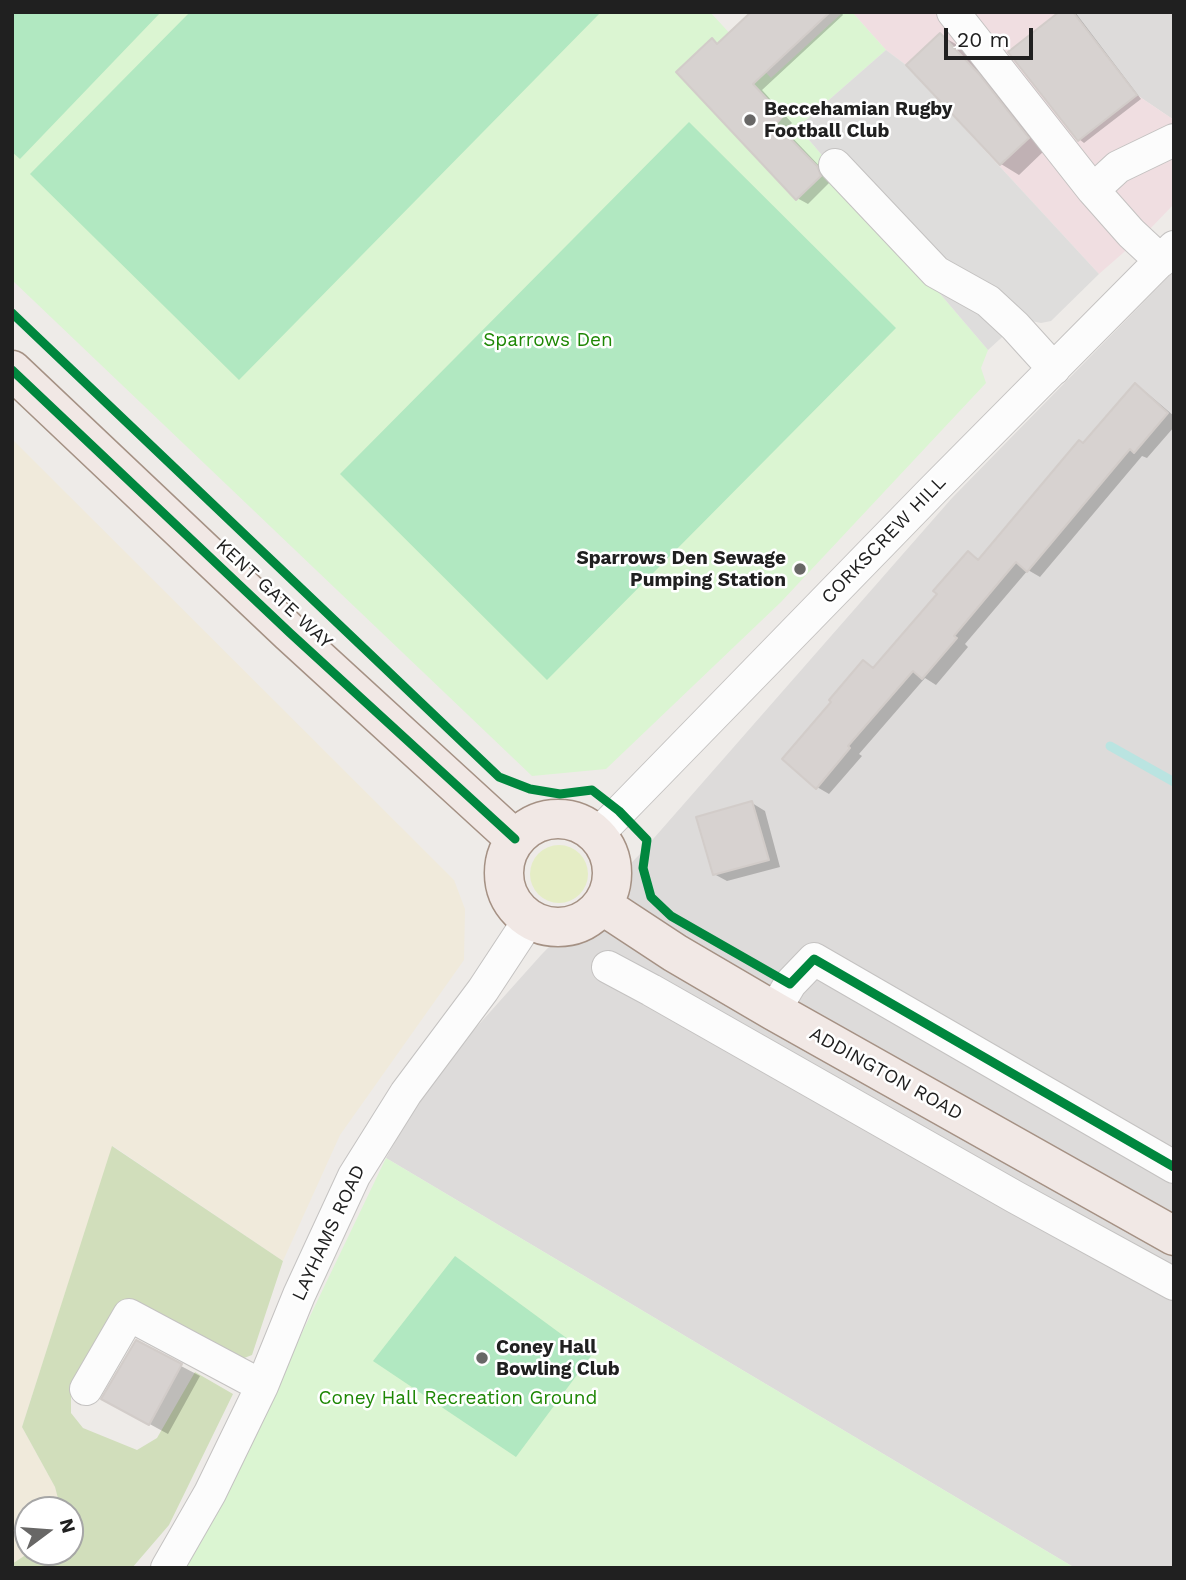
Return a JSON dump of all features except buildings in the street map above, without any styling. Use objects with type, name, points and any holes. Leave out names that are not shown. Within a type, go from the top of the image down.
[{"type":"main road","name":"KENT GATE WAY","points":[[12,370],[280,624],[515,839]]},
{"type":"main road","points":[[566,818],[582,824],[597,835],[607,850],[612,869],[610,888],[602,905],[589,918],[571,926],[553,927],[529,920],[519,912],[508,896],[504,880],[504,863],[509,847],[515,839],[533,824],[566,818]]},
{"type":"main road","name":"ADDINGTON ROAD","points":[[602,905],[675,953],[782,998],[1174,1236]]},
{"type":"street","points":[[953,12],[1093,190],[1131,233],[1167,254]]},
{"type":"street","points":[[1093,190],[1118,167],[1174,140]]},
{"type":"street","points":[[835,165],[936,272],[988,301],[1054,369]]},
{"type":"street","name":"CORKSCREW HILL","points":[[597,835],[1167,254]]},
{"type":"street","name":"LAYHAMS ROAD","points":[[167,1568],[210,1493],[262,1386],[299,1295],[354,1176],[406,1093],[489,982],[529,920]]},
{"type":"street","points":[[651,989],[675,953]]},
{"type":"street","points":[[782,998],[814,960],[1174,1167]]},
{"type":"street","points":[[608,967],[651,989],[1014,1198],[1174,1284]]},
{"type":"street","points":[[86,1389],[129,1315],[262,1386]]},
{"type":"shaded area","points":[[852,12],[1073,12],[1137,95],[1174,120],[1174,204],[1099,274],[906,65],[886,50]]},
{"type":"shaded area","points":[[1073,12],[1174,12],[1174,120],[1137,95]]},
{"type":"shaded area","points":[[886,50],[906,65],[1099,274],[1051,321],[1041,323],[1022,319],[988,350],[798,127]]},
{"type":"shaded area","points":[[1174,271],[1174,1568],[1075,1568],[386,1158],[430,1079],[542,954],[640,854],[952,498]]},
{"type":"shaded area","points":[[12,439],[454,880],[465,909],[464,960],[340,1135],[283,1261],[113,1146],[22,1427],[57,1496],[14,1496],[12,1564]]},
{"type":"green space","name":"Sparrows Den","points":[[12,12],[710,12],[771,78],[843,12],[852,12],[886,50],[798,127],[988,350],[981,368],[986,383],[781,602],[606,769],[532,776],[12,280]]},
{"type":"green space","points":[[12,12],[161,12],[20,159],[12,152]]},
{"type":"green space","points":[[190,12],[601,12],[239,380],[30,174]]},
{"type":"green space","points":[[689,122],[896,328],[547,680],[340,474]]},
{"type":"green space","points":[[559,845],[570,847],[583,858],[588,874],[586,885],[575,898],[559,903],[548,901],[535,890],[530,874],[532,863],[543,850]]},
{"type":"green space","points":[[112,1146],[283,1261],[252,1355],[239,1360],[121,1303],[108,1320],[71,1397],[71,1413],[83,1428],[137,1450],[157,1438],[195,1372],[233,1394],[169,1525],[132,1568],[12,1568],[14,1563],[14,1566],[84,1566],[84,1496],[57,1496],[22,1427]]},
{"type":"green space","name":"Coney Hall Recreation Ground","points":[[386,1158],[1075,1568],[184,1568],[202,1541]]},
{"type":"green space","name":"Coney Hall Bowling Club","points":[[455,1256],[591,1356],[516,1457],[373,1361]]},
{"type":"waterway","points":[[1110,746],[1174,782]]},
{"type":"cycle path","points":[[12,313],[499,777],[530,789],[560,794],[592,790],[619,811],[647,840],[643,868],[651,897],[671,916],[790,984],[814,959],[1174,1167]]},
{"type":"cycle path","points":[[12,370],[290,633],[515,839]]},
{"type":"place","name":"Beccehamian Rugby Football Club","points":[[750,120]]},
{"type":"place","name":"Sparrows Den Sewage Pumping Station","points":[[800,569]]},
{"type":"place","name":"Coney Hall Bowling Club","points":[[482,1358]]}]
